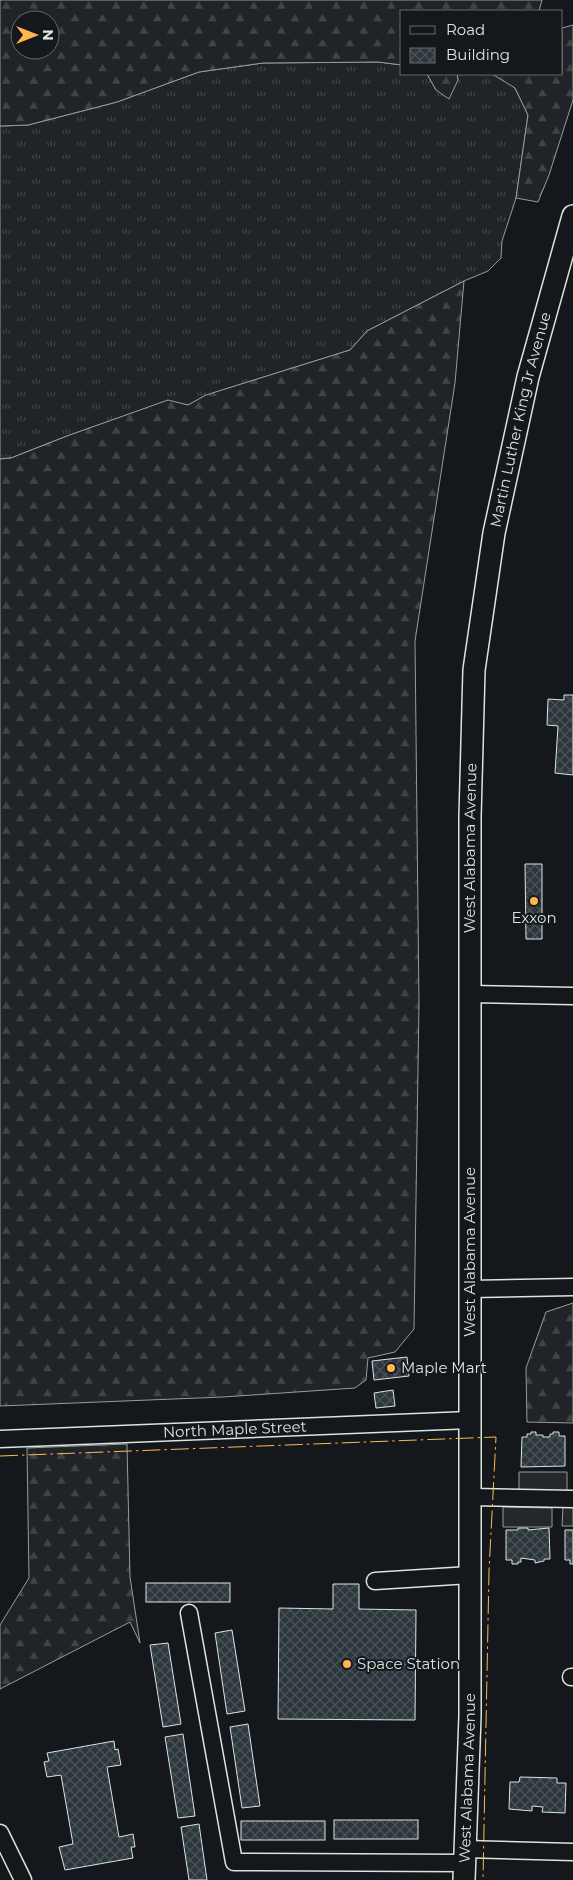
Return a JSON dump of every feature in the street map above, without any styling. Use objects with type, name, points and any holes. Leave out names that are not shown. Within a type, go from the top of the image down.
[{"type":"main road","name":"Martin Luther King Jr Avenue","points":[[481,625],[494,533],[528,377],[573,216]]},
{"type":"main road","name":"West Alabama Avenue","points":[[465,1864],[470,1716],[470,817],[474,670],[481,625]]},
{"type":"street","points":[[471,994],[573,996]]},
{"type":"street","points":[[470,1289],[573,1287]]},
{"type":"street","name":"North Maple Street","points":[[0,1439],[470,1420]]},
{"type":"street","points":[[470,1497],[573,1499]]},
{"type":"street","points":[[375,1581],[470,1576]]},
{"type":"street","points":[[189,1614],[234,1862],[465,1864],[573,1852]]},
{"type":"street","points":[[0,1833],[23,1880]]},
{"type":"green space","points":[[0,0],[542,0],[539,10],[400,10],[400,65],[378,62],[263,63],[199,72],[117,102],[28,125],[0,126]]},
{"type":"green space","points":[[573,25],[573,100],[549,175],[538,202],[516,198],[528,115],[515,88],[494,75],[563,75],[563,28]]},
{"type":"green space","points":[[378,62],[400,65],[400,75],[428,75],[436,90],[458,80],[457,75],[497,75],[515,88],[528,115],[516,198],[502,241],[501,258],[488,271],[464,281],[367,331],[350,350],[207,395],[188,405],[167,401],[11,458],[0,459],[0,126],[28,125],[117,102],[199,72],[263,63]]},
{"type":"green space","points":[[428,75],[457,75],[458,80],[449,99],[436,90]]},
{"type":"green space","points":[[464,281],[455,383],[415,641],[419,1004],[414,1329],[395,1352],[368,1358],[366,1380],[355,1388],[223,1397],[0,1406],[0,459],[11,458],[168,400],[188,405],[206,395],[350,350],[367,331]]},
{"type":"green space","points":[[573,1303],[573,1423],[527,1422],[526,1368],[546,1312]]},
{"type":"green space","points":[[127,1444],[130,1577],[140,1643],[130,1622],[0,1689],[0,1625],[29,1578],[27,1448]]},
{"type":"shaded area","points":[[519,1472],[567,1472],[567,1491],[519,1490]]},
{"type":"shaded area","points":[[503,1507],[552,1508],[552,1527],[503,1527]]},
{"type":"shaded area","points":[[563,1507],[573,1507],[573,1526],[562,1526]]},
{"type":"building","points":[[564,695],[573,695],[573,775],[555,773],[558,726],[547,725],[548,699],[564,700]]},
{"type":"building","points":[[525,864],[542,864],[542,939],[526,939]]},
{"type":"building","name":"Maple Mart","points":[[407,1357],[409,1376],[374,1380],[372,1361]]},
{"type":"building","points":[[393,1390],[395,1406],[376,1408],[374,1393]]},
{"type":"building","points":[[531,1432],[536,1432],[536,1435],[543,1435],[543,1437],[550,1437],[550,1434],[553,1434],[553,1432],[559,1432],[559,1436],[565,1436],[565,1466],[521,1467],[522,1437],[527,1437],[527,1434],[531,1434]]},
{"type":"building","points":[[518,1528],[528,1528],[528,1530],[549,1528],[550,1559],[544,1559],[544,1561],[535,1563],[535,1560],[521,1558],[521,1562],[518,1562],[518,1564],[512,1564],[512,1560],[506,1560],[506,1530],[518,1530]]},
{"type":"building","points":[[565,1530],[573,1530],[573,1564],[570,1564],[570,1560],[565,1560]]},
{"type":"building","points":[[146,1583],[230,1583],[230,1602],[146,1602]]},
{"type":"building","name":"Space Station","points":[[333,1584],[359,1584],[359,1609],[416,1610],[415,1720],[278,1719],[279,1608],[333,1609]]},
{"type":"building","points":[[232,1630],[245,1711],[227,1714],[215,1633]]},
{"type":"building","points":[[168,1643],[181,1724],[163,1727],[150,1645]]},
{"type":"building","points":[[248,1724],[260,1806],[242,1808],[230,1727]]},
{"type":"building","points":[[183,1734],[195,1816],[178,1818],[165,1737]]},
{"type":"building","points":[[114,1741],[115,1750],[118,1749],[121,1765],[107,1767],[119,1837],[133,1834],[135,1847],[131,1847],[133,1858],[65,1870],[59,1847],[73,1844],[61,1775],[47,1777],[44,1762],[49,1761],[47,1753]]},
{"type":"building","points":[[520,1777],[557,1778],[557,1783],[566,1783],[565,1813],[542,1812],[543,1807],[532,1806],[532,1811],[509,1809],[510,1782],[519,1782]]},
{"type":"building","points":[[334,1820],[418,1820],[418,1839],[334,1839]]},
{"type":"building","points":[[241,1821],[325,1821],[325,1840],[241,1840]]},
{"type":"building","points":[[199,1824],[207,1880],[189,1880],[181,1827]]},
{"type":"power","points":[[0,1456],[496,1437],[489,1571],[483,1880]]},
{"type":"place","name":"Exxon","points":[[534,901]]},
{"type":"place","name":"Maple Mart","points":[[391,1368]]},
{"type":"place","name":"Space Station","points":[[347,1664]]}]
